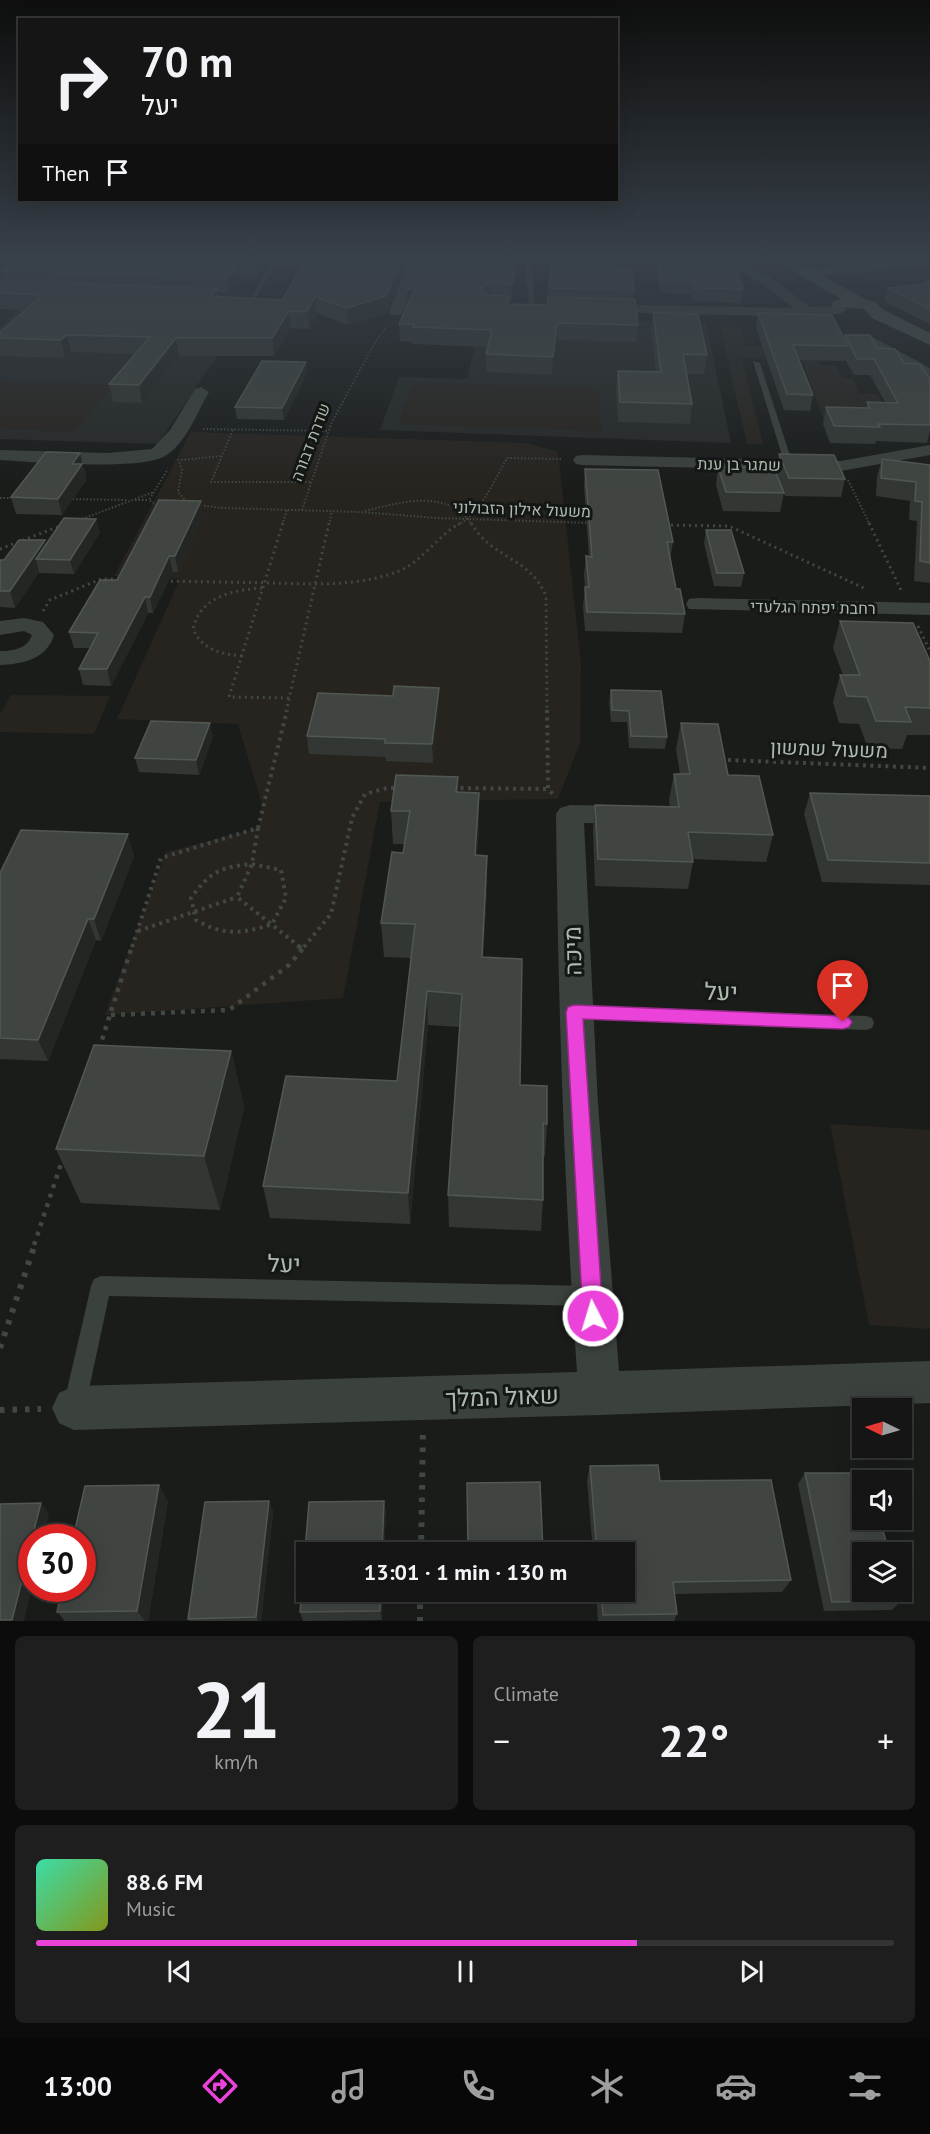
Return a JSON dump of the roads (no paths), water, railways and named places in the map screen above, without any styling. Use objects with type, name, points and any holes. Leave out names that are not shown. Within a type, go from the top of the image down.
[{"type":"street","points":[[904,335],[930,349]]},
{"type":"street","points":[[867,338],[930,374]]},
{"type":"street","points":[[0,455],[139,458],[156,454],[179,428],[201,392]]},
{"type":"street","name":"שמגר בן ענת","points":[[582,460],[841,466],[930,450]]},
{"type":"street","name":"רחבת יפתח הגלעדי","points":[[697,604],[920,609]]},
{"type":"street","points":[[0,628],[18,624],[32,626],[41,631],[43,636],[38,646],[21,656],[0,658]]},
{"type":"street","name":"מיכה","points":[[600,1394],[591,1296],[559,801],[625,815]]},
{"type":"street","name":"שאול המלך","points":[[74,1408],[423,1400],[930,1382]]},
{"type":"lane","points":[[756,363],[789,465]]},
{"type":"lane","name":"יעל","points":[[574,1012],[866,1023]]},
{"type":"lane","name":"יעל","points":[[74,1408],[101,1286],[591,1296]]}]
